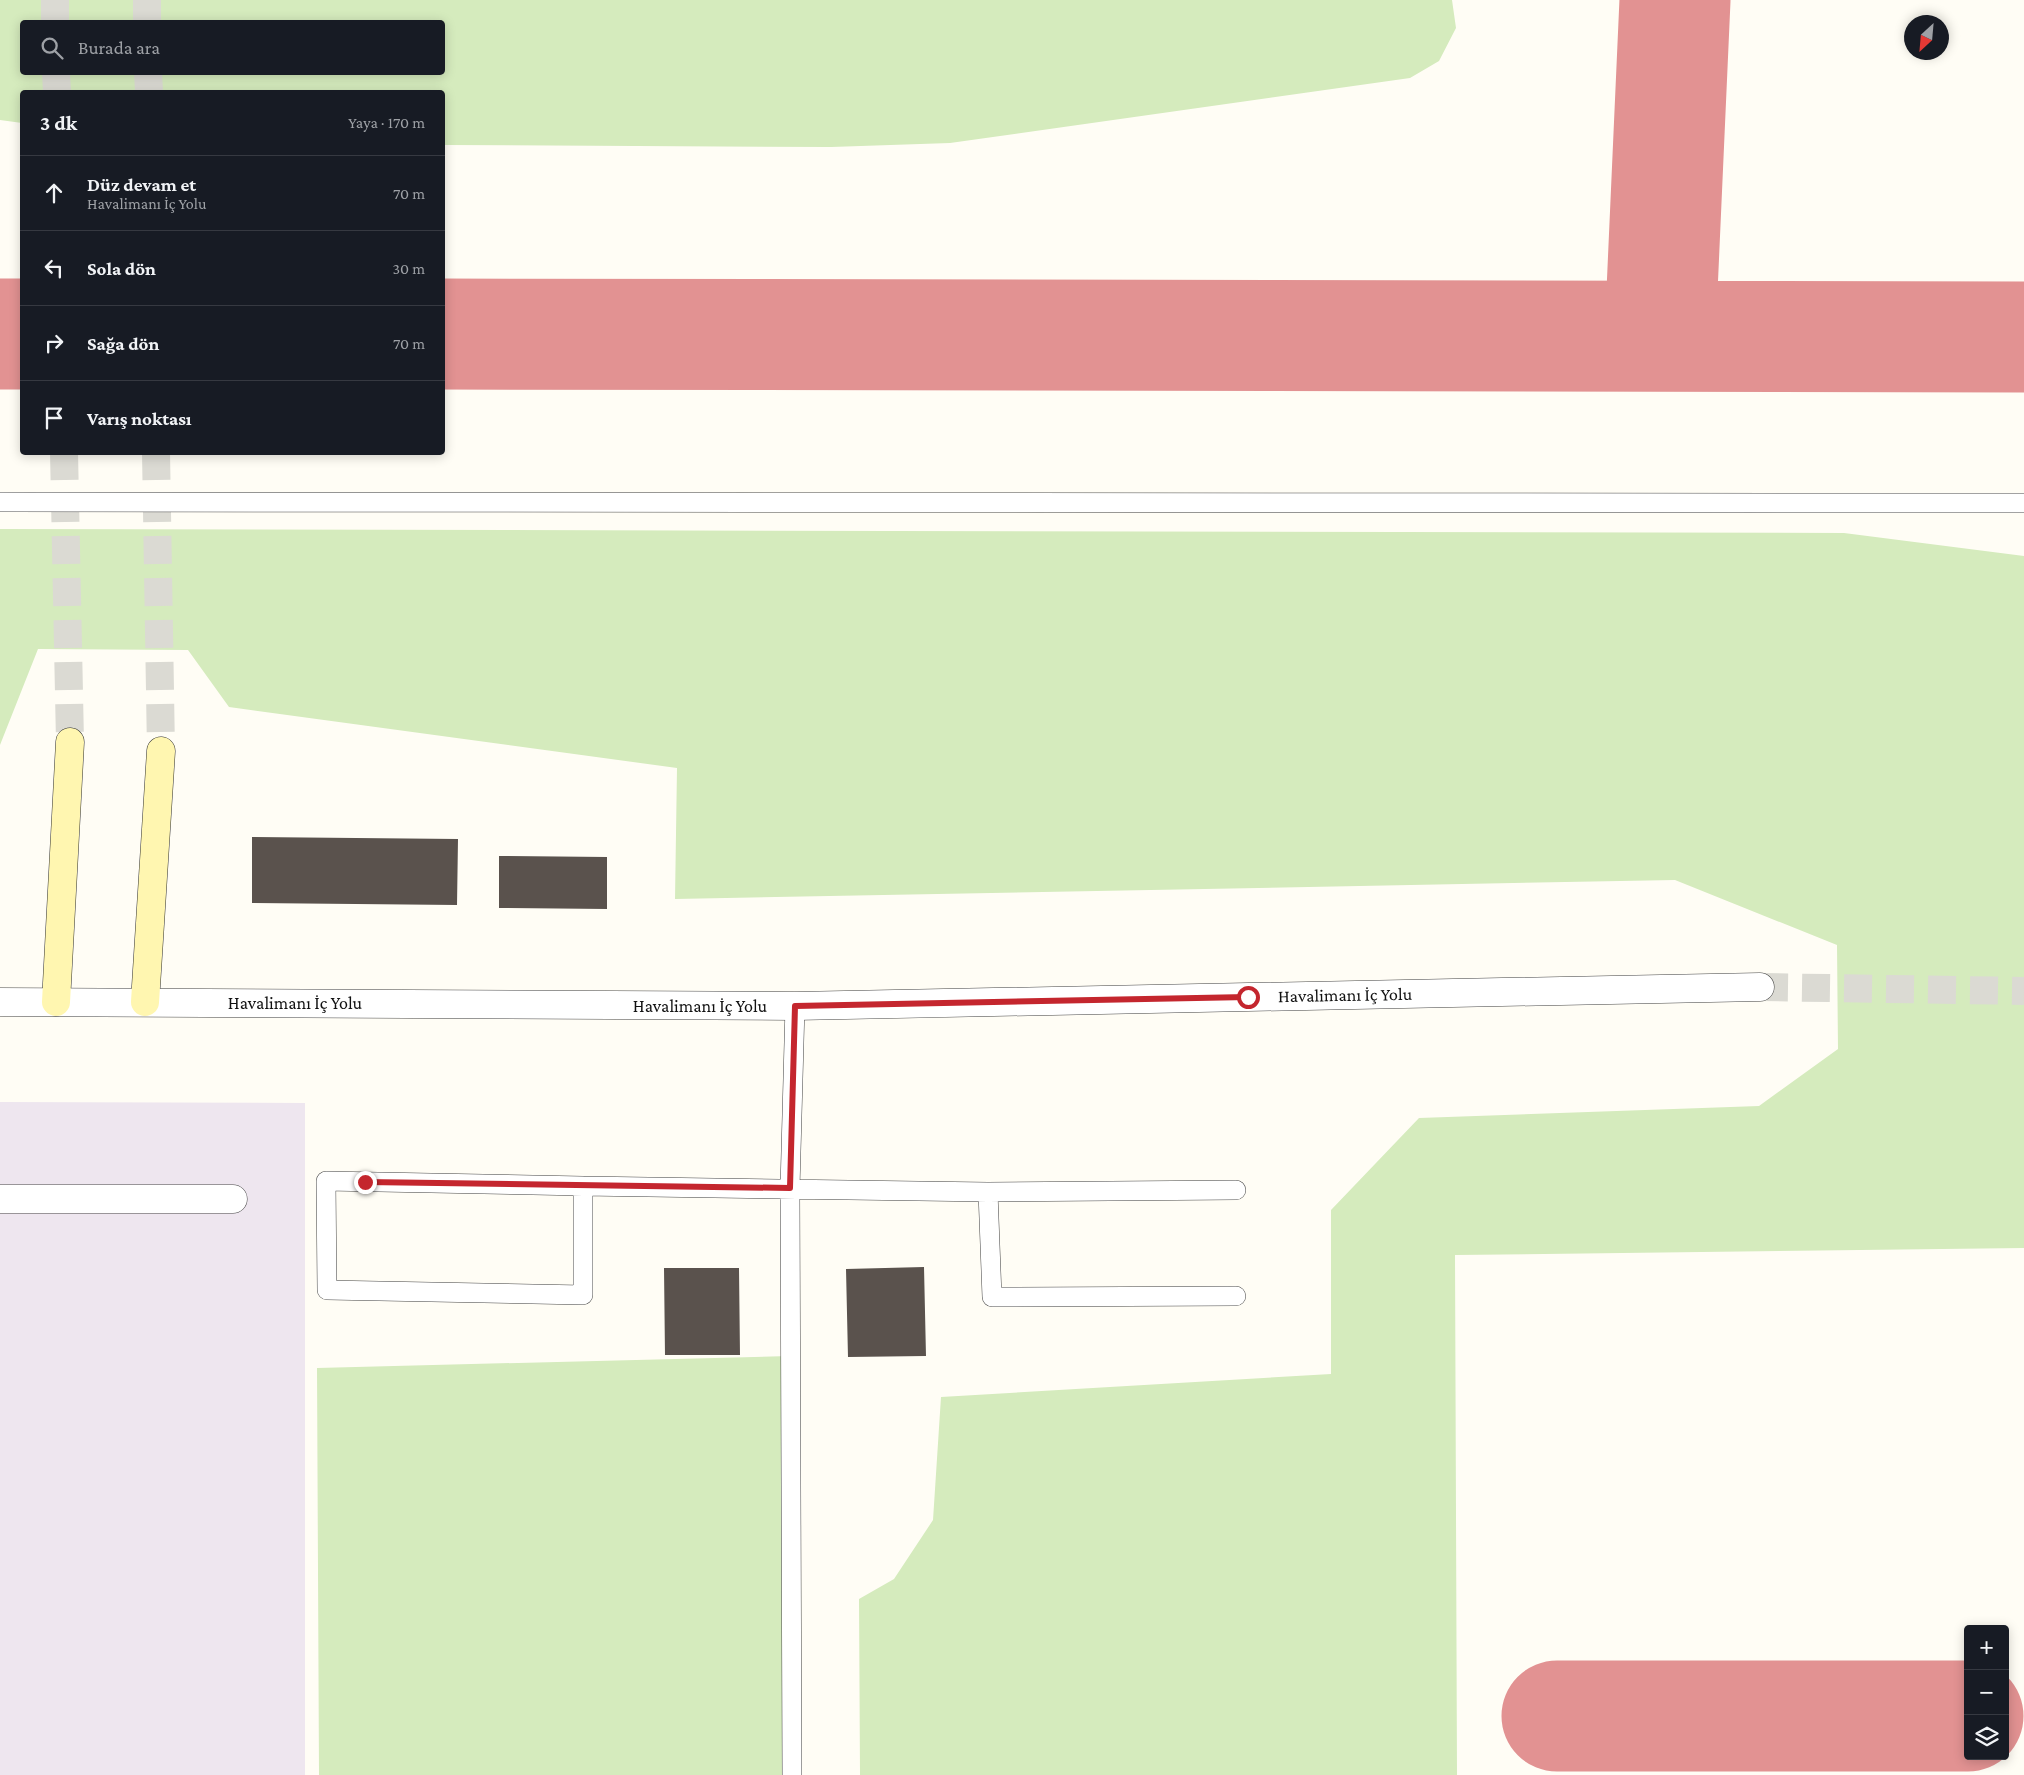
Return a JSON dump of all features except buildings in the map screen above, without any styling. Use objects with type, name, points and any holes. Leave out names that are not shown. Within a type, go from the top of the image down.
[{"type":"main road","points":[[56,1002],[70,742]]},
{"type":"main road","points":[[145,1002],[161,751]]},
{"type":"street","name":"Havalimanı İç Yolu","points":[[0,1002],[795,1006],[1760,987]]},
{"type":"street","points":[[0,1199],[233,1199]]},
{"type":"lane","points":[[0,502],[2024,503]]},
{"type":"lane","points":[[792,1775],[790,1188],[795,1006]]},
{"type":"lane","points":[[583,1186],[583,1294],[327,1290],[326,1181],[988,1192],[1236,1190]]},
{"type":"lane","points":[[988,1192],[992,1297],[1236,1296]]},
{"type":"shaded area","points":[[0,1102],[305,1103],[305,1775],[0,1775]]},
{"type":"green space","points":[[0,0],[1452,0],[1456,28],[1439,61],[1410,78],[950,143],[831,147],[445,145],[445,90],[20,90],[20,123],[0,120]]},
{"type":"green space","points":[[0,529],[1844,533],[2024,556],[2024,1248],[1455,1255],[1457,1775],[860,1775],[859,1599],[894,1579],[933,1520],[941,1397],[1331,1374],[1331,1210],[1419,1118],[1759,1106],[1838,1049],[1837,945],[1675,880],[675,899],[677,768],[229,707],[188,650],[38,649],[0,745]]},
{"type":"green space","points":[[790,1356],[792,1775],[319,1775],[317,1368]]},
{"type":"taxiway","points":[[1660,336],[1675,0]]},
{"type":"taxiway","points":[[0,334],[20,334]]},
{"type":"taxiway","points":[[445,334],[2024,337]]},
{"type":"taxiway","points":[[1557,1716],[1964,1716]]},
{"type":"tunnel","points":[[55,0],[55,20]]},
{"type":"tunnel","points":[[147,0],[147,20]]},
{"type":"tunnel","points":[[56,75],[57,90]]},
{"type":"tunnel","points":[[148,75],[149,90]]},
{"type":"tunnel","points":[[64,455],[70,742]]},
{"type":"tunnel","points":[[156,455],[161,751]]},
{"type":"tunnel","points":[[1760,987],[2024,991]]},
{"type":"route","points":[[365,1182],[790,1188],[795,1006],[1248,997]]}]
